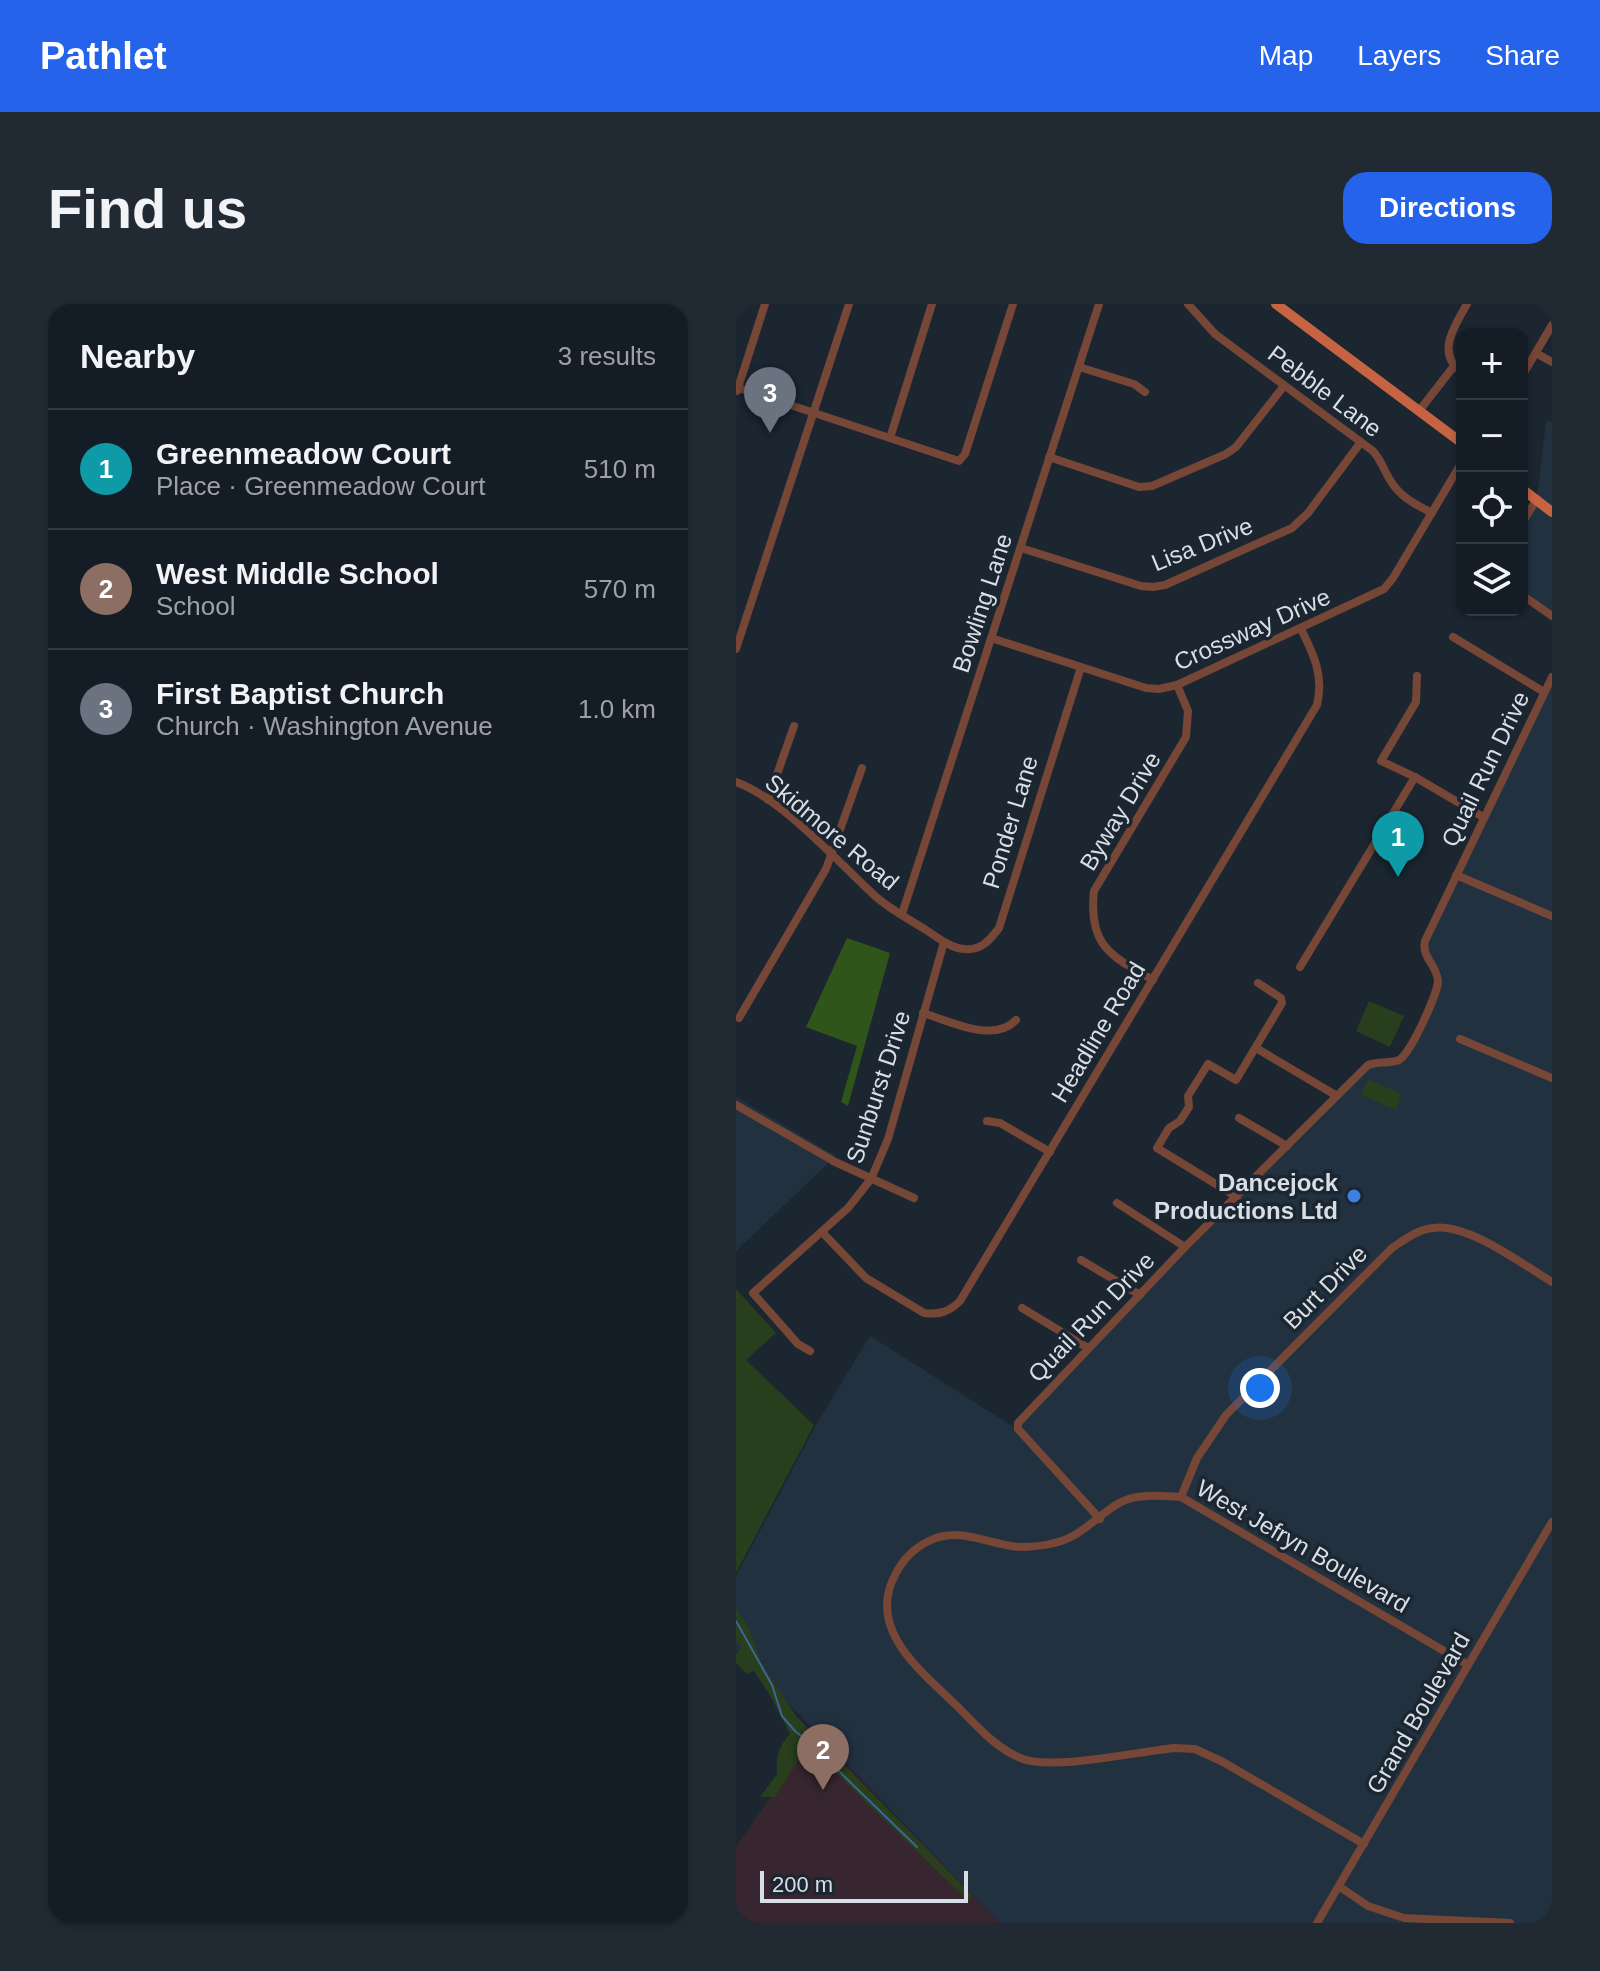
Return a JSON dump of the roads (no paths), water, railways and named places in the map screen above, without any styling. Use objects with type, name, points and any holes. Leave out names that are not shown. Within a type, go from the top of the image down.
[{"type":"main road","points":[[1276,304],[1456,439]]},
{"type":"main road","points":[[1528,493],[1552,512]]},
{"type":"street","points":[[765,304],[737,390],[959,461],[965,454],[1013,304]]},
{"type":"street","points":[[736,649],[849,304]]},
{"type":"street","points":[[890,438],[932,304]]},
{"type":"street","name":"Bowling Lane","points":[[902,914],[1099,304]]},
{"type":"street","name":"Pebble Lane","points":[[1188,304],[1215,334],[1361,442],[1380,459],[1388,476],[1405,498],[1432,513]]},
{"type":"street","points":[[1456,366],[1448,352],[1449,339],[1467,304]]},
{"type":"street","points":[[1528,366],[1552,325]]},
{"type":"street","points":[[1536,353],[1552,362]]},
{"type":"street","points":[[1079,367],[1134,384],[1145,392]]},
{"type":"street","points":[[1419,411],[1456,371]]},
{"type":"street","points":[[1049,457],[1139,487],[1152,486],[1236,447],[1284,386]]},
{"type":"street","name":"Lisa Drive","points":[[1021,548],[1141,586],[1165,585],[1292,528],[1308,513],[1361,442]]},
{"type":"street","name":"Crossway Drive","points":[[991,638],[1146,688],[1177,685],[1384,589],[1456,472]]},
{"type":"street","points":[[1528,513],[1537,499]]},
{"type":"street","points":[[1528,599],[1552,616]]},
{"type":"street","name":"Headline Road","points":[[822,1232],[866,1278],[924,1313],[935,1315],[951,1310],[960,1301],[1317,705],[1321,689],[1320,674],[1301,629]]},
{"type":"street","points":[[1453,637],[1544,692]]},
{"type":"street","name":"Ponder Lane","points":[[944,942],[967,949],[979,947],[989,941],[999,928],[1081,667]]},
{"type":"street","points":[[1417,676],[1416,702],[1381,761],[1483,817]]},
{"type":"street","name":"Quail Run Drive","points":[[1100,1519],[1018,1429],[1018,1423],[1185,1247],[1368,1065],[1400,1060],[1409,1050],[1438,984],[1423,945],[1552,677]]},
{"type":"street","name":"Byway Drive","points":[[1153,980],[1113,957],[1103,947],[1095,931],[1092,910],[1094,891],[1186,737],[1188,711],[1177,685]]},
{"type":"street","points":[[768,800],[794,726]]},
{"type":"street","points":[[739,1018],[833,855],[862,768]]},
{"type":"street","points":[[1300,967],[1415,777]]},
{"type":"street","name":"Skidmore Road","points":[[736,782],[754,789],[768,800],[833,855],[877,898],[944,942]]},
{"type":"street","points":[[1456,875],[1552,916]]},
{"type":"street","name":"Sunburst Drive","points":[[810,1351],[798,1344],[753,1293],[848,1208],[871,1179],[888,1139],[944,942]]},
{"type":"street","points":[[1237,1197],[1157,1148],[1169,1128],[1180,1121],[1189,1107],[1188,1096],[1208,1064],[1236,1080],[1256,1048],[1282,1003],[1281,998],[1258,983]]},
{"type":"street","points":[[923,1013],[996,1032],[1008,1028],[1016,1020]]},
{"type":"street","points":[[1460,1039],[1552,1078]]},
{"type":"street","points":[[1256,1048],[1337,1096]]},
{"type":"street","points":[[736,1105],[832,1160],[914,1198]]},
{"type":"street","points":[[1239,1118],[1287,1146]]},
{"type":"street","points":[[987,1121],[1000,1123],[1050,1152]]},
{"type":"street","points":[[1117,1203],[1185,1247]]},
{"type":"street","name":"Burt Drive","points":[[1181,1497],[1197,1458],[1226,1415],[1392,1248],[1412,1235],[1431,1228],[1451,1228],[1472,1235],[1552,1282]]},
{"type":"street","points":[[1081,1260],[1140,1295]]},
{"type":"street","points":[[1022,1308],[1088,1348]]},
{"type":"street","name":"West Jefryn Boulevard","points":[[1364,1844],[1195,1749],[1174,1748],[1043,1764],[1024,1759],[994,1742],[902,1651],[891,1632],[887,1612],[892,1580],[913,1552],[940,1537],[956,1534],[1018,1547],[1053,1544],[1067,1539],[1120,1503],[1135,1497],[1181,1497],[1468,1665]]},
{"type":"street","name":"Grand Boulevard","points":[[1317,1923],[1552,1522]]},
{"type":"street","points":[[1340,1887],[1368,1906],[1401,1917],[1510,1923]]},
{"type":"waterway","points":[[736,1621],[772,1685],[782,1716],[917,1847]]},
{"type":"place","name":"First Baptist Church","points":[[770,433]]},
{"type":"place","name":"Greenmeadow Court","points":[[1398,877]]},
{"type":"place","name":"Dancejock Productions Ltd","points":[[1354,1196]]},
{"type":"place","name":"West Middle School","points":[[823,1790]]}]
